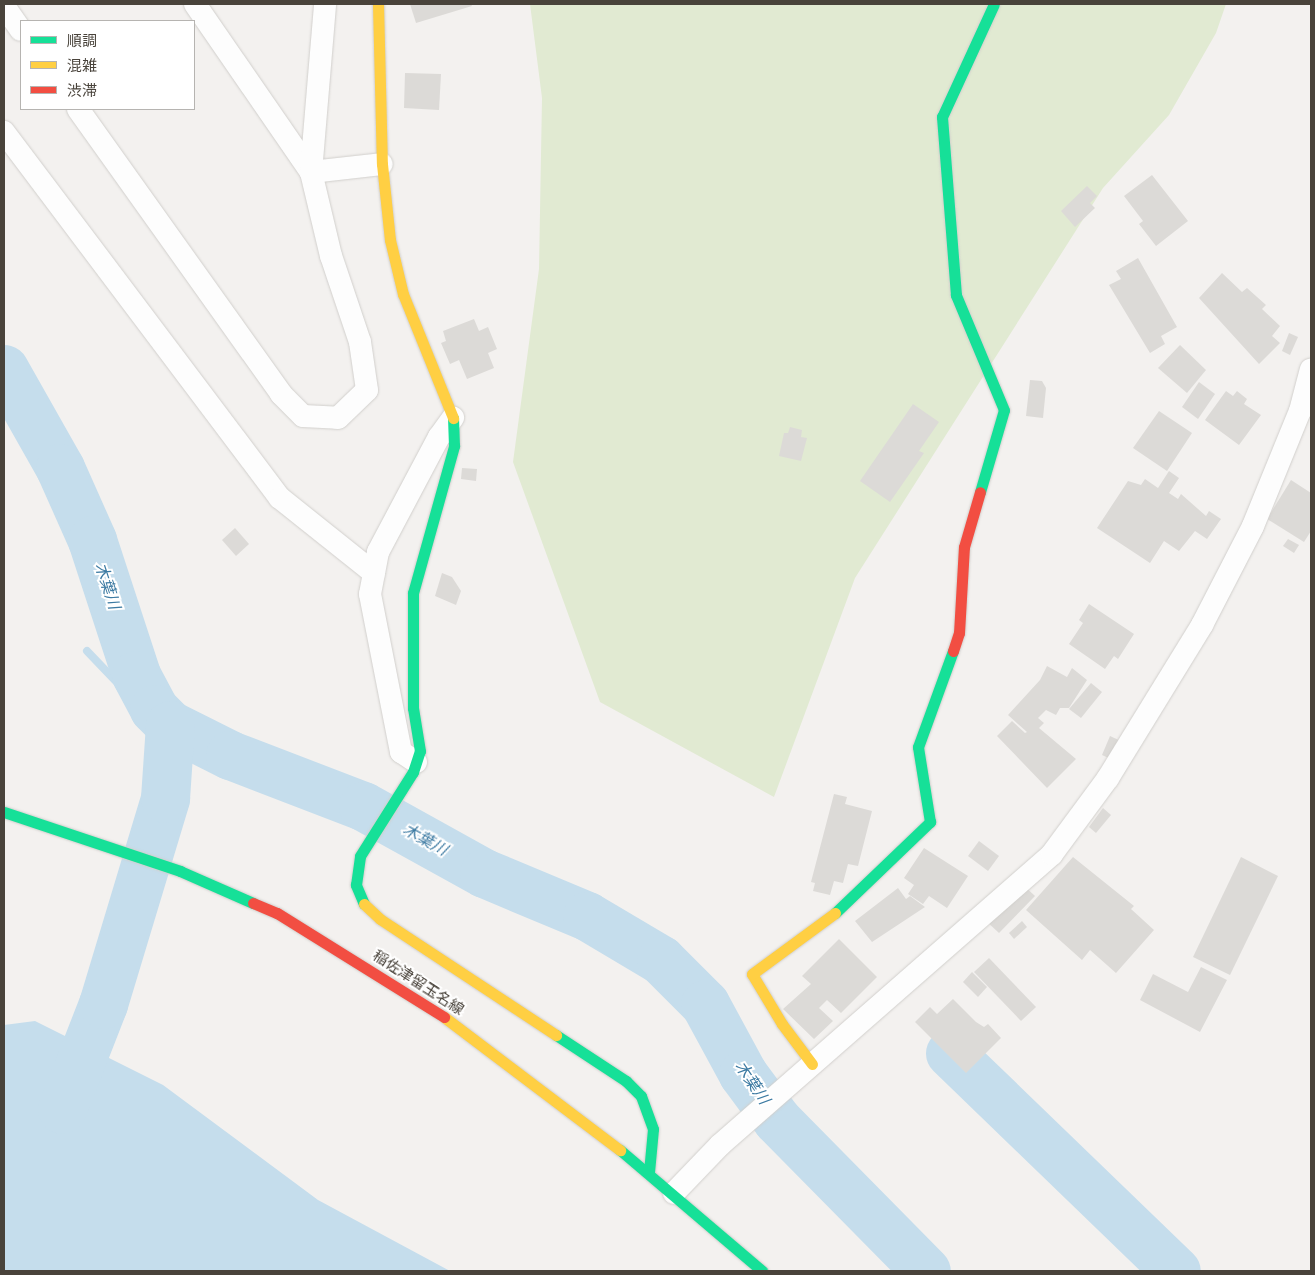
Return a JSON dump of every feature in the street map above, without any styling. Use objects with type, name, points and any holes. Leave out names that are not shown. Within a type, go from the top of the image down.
[{"type":"street","points":[[195,4],[311,172]]},
{"type":"street","points":[[79,110],[282,394],[303,416],[338,418],[367,390],[360,342],[331,256],[311,172],[325,4]]},
{"type":"street","points":[[378,4],[382,164],[390,240],[403,294],[453,418],[454,446],[413,593],[413,708],[420,751],[414,767],[360,856],[356,885],[365,905],[380,919],[626,1081],[641,1096],[653,1129],[649,1172]]},
{"type":"street","points":[[812,1064],[782,1024],[752,974],[836,913],[930,822],[918,747],[959,633],[964,546],[1004,410],[956,296],[942,117],[994,4]]},
{"type":"street","points":[[4,6],[20,29]]},
{"type":"street","points":[[4,132],[280,498],[374,573]]},
{"type":"street","points":[[311,172],[382,164]]},
{"type":"street","points":[[674,1192],[720,1145],[1052,854],[1108,778],[1202,625],[1253,526],[1307,394],[1311,369]]},
{"type":"street","points":[[414,767],[401,752],[370,594],[378,552],[439,436],[453,418]]},
{"type":"street","name":"稲佐津留玉名線","points":[[4,812],[180,871],[277,914],[430,1006],[649,1172],[762,1271]]},
{"type":"green space","points":[[530,4],[1226,4],[1216,33],[1169,115],[1103,188],[855,578],[774,797],[600,702],[513,462],[539,269],[542,98]]},
{"type":"water","points":[[35,1021],[163,1085],[318,1200],[450,1271],[4,1271],[4,1025]]},
{"type":"building","points":[[410,4],[471,4],[472,6],[416,23]]},
{"type":"building","points":[[405,73],[441,74],[439,110],[404,108]]},
{"type":"building","points":[[1152,175],[1188,221],[1156,246],[1139,224],[1143,221],[1124,196]]},
{"type":"building","points":[[1087,186],[1097,196],[1090,203],[1095,208],[1075,227],[1061,211]]},
{"type":"building","points":[[1138,258],[1177,327],[1161,336],[1165,344],[1150,353],[1109,285],[1121,279],[1116,271]]},
{"type":"building","points":[[1222,273],[1242,292],[1247,288],[1266,305],[1262,309],[1280,326],[1272,336],[1280,343],[1259,364],[1199,298]]},
{"type":"building","points":[[474,319],[479,331],[488,327],[497,349],[488,353],[494,368],[467,379],[459,360],[450,364],[441,343],[446,341],[443,331]]},
{"type":"building","points":[[1289,333],[1298,337],[1290,355],[1282,351]]},
{"type":"building","points":[[1180,345],[1206,370],[1187,393],[1158,368]]},
{"type":"building","points":[[1030,380],[1042,381],[1046,388],[1043,418],[1026,416]]},
{"type":"building","points":[[1199,382],[1215,394],[1198,419],[1182,407]]},
{"type":"building","points":[[1226,391],[1233,396],[1237,391],[1247,399],[1244,404],[1261,415],[1239,445],[1205,420]]},
{"type":"building","points":[[913,404],[939,422],[919,451],[924,453],[890,502],[860,481]]},
{"type":"building","points":[[1159,411],[1192,433],[1167,471],[1133,448]]},
{"type":"building","points":[[790,427],[802,430],[801,437],[807,438],[801,461],[779,456],[784,433],[788,433]]},
{"type":"building","points":[[462,468],[477,469],[476,481],[461,479]]},
{"type":"building","points":[[1169,471],[1179,478],[1169,493],[1178,499],[1181,494],[1206,516],[1209,511],[1221,519],[1207,539],[1195,531],[1179,551],[1164,541],[1150,563],[1097,528],[1128,481],[1141,485],[1145,479],[1158,488]]},
{"type":"building","points":[[1291,480],[1311,493],[1311,531],[1304,542],[1267,519]]},
{"type":"building","points":[[235,528],[249,544],[236,556],[222,540]]},
{"type":"building","points":[[1288,539],[1299,545],[1294,553],[1283,546]]},
{"type":"building","points":[[442,573],[452,577],[461,591],[456,605],[435,596]]},
{"type":"building","points":[[1089,604],[1134,634],[1118,659],[1114,656],[1105,669],[1069,644],[1083,623],[1079,620]]},
{"type":"building","points":[[1047,666],[1067,677],[1072,668],[1087,680],[1069,708],[1060,708],[1056,715],[1046,710],[1038,718],[1044,723],[1039,728],[1076,759],[1047,788],[997,736],[1012,721],[1025,733],[1027,732],[1008,715],[1040,680]]},
{"type":"building","points":[[1091,683],[1102,692],[1081,718],[1069,709]]},
{"type":"building","points":[[1110,736],[1125,743],[1117,762],[1102,755]]},
{"type":"building","points":[[834,794],[847,797],[845,804],[872,811],[858,866],[848,864],[843,883],[834,881],[830,895],[813,891],[815,883],[811,882]]},
{"type":"building","points":[[1103,808],[1111,815],[1096,833],[1089,827]]},
{"type":"building","points":[[979,841],[999,856],[988,871],[968,856]]},
{"type":"building","points":[[924,848],[968,876],[947,908],[929,896],[923,904],[908,894],[914,885],[904,878]]},
{"type":"building","points":[[1073,857],[1134,906],[1131,909],[1154,930],[1116,973],[1090,950],[1082,960],[1026,910]]},
{"type":"building","points":[[1241,857],[1278,876],[1230,975],[1193,957]]},
{"type":"building","points":[[1021,883],[1035,896],[999,933],[985,920]]},
{"type":"building","points":[[898,888],[906,899],[910,896],[925,907],[872,942],[855,921]]},
{"type":"building","points":[[1022,921],[1027,927],[1014,939],[1009,933]]},
{"type":"building","points":[[839,939],[877,977],[841,1013],[827,1000],[819,1008],[833,1021],[814,1039],[783,1009],[811,984],[802,976]]},
{"type":"building","points":[[989,958],[1036,1007],[1021,1021],[974,972]]},
{"type":"building","points":[[1201,967],[1227,980],[1200,1032],[1140,1000],[1153,974],[1188,992]]},
{"type":"building","points":[[972,972],[987,987],[978,997],[963,982]]},
{"type":"building","points":[[953,999],[976,1022],[984,1027],[988,1024],[1001,1038],[966,1073],[915,1022],[930,1007],[937,1014]]},
{"type":"waterway","name":"木葉川","points":[[4,369],[60,468],[92,540],[136,675],[154,709],[170,725],[230,755],[363,806],[484,873],[587,916],[661,960],[705,1004],[743,1074],[777,1120],[926,1271]]},
{"type":"waterway","points":[[87,651],[131,697],[170,725]]},
{"type":"waterway","points":[[62,1109],[103,1004],[165,798],[170,725]]},
{"type":"waterway","points":[[950,1053],[1176,1271]]},
{"type":"traffic: fast","points":[[980,492],[1004,410],[956,295],[942,117],[994,4]]},
{"type":"traffic: fast","points":[[364,904],[356,885],[360,856],[413,772],[420,751],[413,708],[413,593],[454,446],[453,418]]},
{"type":"traffic: fast","points":[[835,913],[930,822],[918,747],[953,651]]},
{"type":"traffic: fast","points":[[4,812],[180,871],[253,903]]},
{"type":"traffic: fast","points":[[556,1035],[626,1081],[641,1096],[653,1129],[649,1172]]},
{"type":"traffic: fast","points":[[620,1150],[762,1271]]},
{"type":"traffic: slow","points":[[378,4],[382,164],[390,240],[403,294],[453,418]]},
{"type":"traffic: slow","points":[[364,904],[380,919],[556,1035]]},
{"type":"traffic: slow","points":[[812,1064],[782,1024],[752,974],[835,913]]},
{"type":"traffic: slow","points":[[444,1017],[620,1150]]},
{"type":"traffic: jam","points":[[953,651],[959,633],[964,547],[980,492]]},
{"type":"traffic: jam","points":[[253,903],[277,913],[444,1017]]}]
